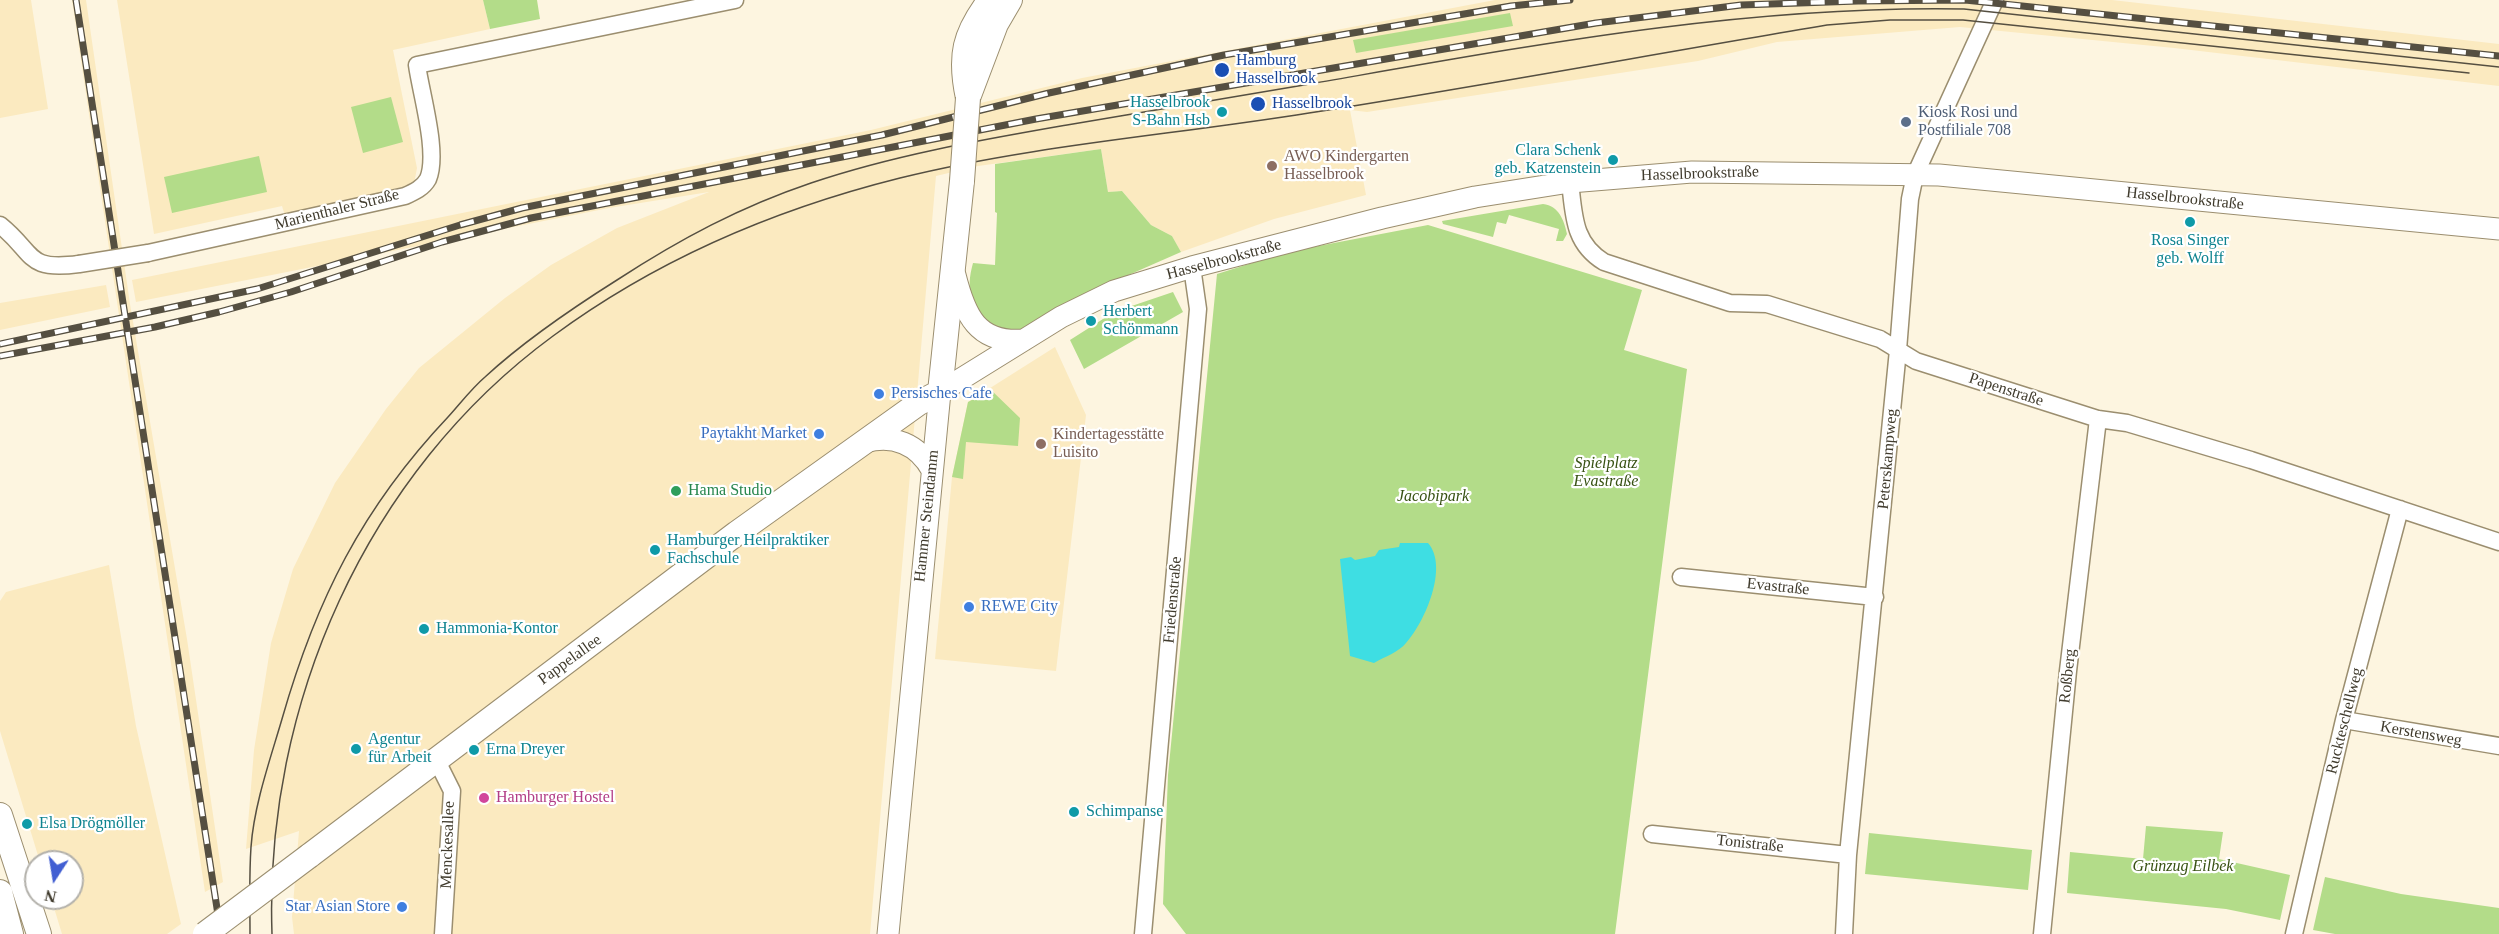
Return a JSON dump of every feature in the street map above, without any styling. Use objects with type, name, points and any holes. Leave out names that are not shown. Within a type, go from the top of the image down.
[{"type":"main road","name":"Hammer Steindamm","points":[[940,392],[954,272],[968,98],[962,70],[964,51],[971,28],[997,2]]},
{"type":"main road","name":"Pappelallee","points":[[205,934],[737,533],[940,392]]},
{"type":"main road","points":[[0,815],[39,934]]},
{"type":"main road","points":[[0,892],[11,934]]},
{"type":"street","name":"Marienthaler Straße","points":[[0,225],[37,263],[58,266],[148,253],[405,196],[420,189],[427,181],[431,150],[417,65],[735,0]]},
{"type":"street","name":"Peterskampweg","points":[[1844,934],[1848,855],[1875,597],[1910,199],[1915,175],[1995,0]]},
{"type":"street","name":"Hasselbrookstraße","points":[[940,392],[1091,301],[1192,267],[1428,207],[1570,182],[1692,172],[1915,175],[2025,182],[2205,202],[2499,229]]},
{"type":"street","name":"Papenstraße","points":[[1570,182],[1577,233],[1586,249],[1604,262],[1730,303],[1767,304],[1880,339],[1916,361],[2098,419],[2149,429],[2499,542]]},
{"type":"street","name":"Friedenstraße","points":[[1143,934],[1198,309],[1192,267]]},
{"type":"street","points":[[954,272],[965,311],[976,326],[994,337],[1024,340]]},
{"type":"street","name":"Hammer Steindamm","points":[[888,934],[940,392]]},
{"type":"street","name":"Roßberg","points":[[2042,934],[2068,671],[2098,419]]},
{"type":"street","points":[[865,442],[883,438],[901,441],[923,455],[932,470]]},
{"type":"street","name":"Ruckteschellweg","points":[[2294,934],[2344,720],[2400,509]]},
{"type":"street","name":"Evastraße","points":[[1681,577],[1875,597]]},
{"type":"street","name":"Kerstensweg","points":[[2344,720],[2499,746]]},
{"type":"street","name":"Menckesallee","points":[[436,759],[452,791],[443,934]]},
{"type":"street","name":"Tonistraße","points":[[1652,834],[1848,855]]},
{"type":"shaded area","points":[[0,0],[31,0],[48,109],[0,118]]},
{"type":"shaded area","points":[[72,0],[86,0],[130,304],[187,639],[223,882],[205,892]]},
{"type":"shaded area","points":[[117,0],[483,0],[490,29],[393,50],[417,168],[414,184],[285,216],[282,206],[154,234]]},
{"type":"shaded area","points":[[1495,0],[2112,0],[2499,44],[2499,86],[2174,48],[1960,27],[1777,42],[1698,61],[1367,112],[1350,110],[1366,195],[1274,219],[1181,252],[1172,236],[1151,225],[1122,191],[1108,192],[1101,149],[978,166],[936,176],[870,934],[294,934],[292,917],[299,831],[246,849],[254,750],[271,643],[293,569],[335,483],[386,409],[419,368],[505,298],[551,265],[617,228],[709,192],[609,208],[136,302],[132,280],[871,130],[1082,78]]},
{"type":"shaded area","points":[[106,285],[110,307],[0,330],[0,303]]},
{"type":"shaded area","points":[[1055,347],[1086,415],[1056,671],[935,659],[952,477],[968,402]]},
{"type":"shaded area","points":[[109,565],[136,726],[181,924],[167,934],[62,934],[55,910],[84,910],[84,850],[36,850],[0,731],[0,601],[6,592]]},
{"type":"green space","points":[[483,0],[537,0],[540,19],[490,29]]},
{"type":"green space","points":[[1510,13],[1513,26],[1356,53],[1353,40]]},
{"type":"green space","points":[[391,97],[403,142],[363,153],[351,107]]},
{"type":"green space","points":[[1101,149],[1108,192],[1122,191],[1151,225],[1172,236],[1181,252],[1067,302],[1021,329],[1009,332],[987,327],[971,297],[970,282],[973,263],[995,265],[997,213],[995,212],[995,164]]},
{"type":"green space","points":[[259,156],[267,192],[172,213],[164,177]]},
{"type":"green space","points":[[1543,204],[1557,211],[1562,219],[1567,234],[1563,241],[1556,241],[1559,229],[1509,215],[1506,224],[1497,222],[1493,237],[1443,224],[1442,221]]},
{"type":"green space","name":"Jacobipark","points":[[1428,225],[1642,290],[1624,350],[1687,369],[1615,934],[1186,934],[1163,904],[1168,775],[1217,274],[1287,252]]},
{"type":"green space","points":[[1173,292],[1183,312],[1084,369],[1070,340],[1114,312]]},
{"type":"green space","points":[[991,390],[1020,418],[1018,446],[966,442],[963,479],[952,477],[968,402]]},
{"type":"green space","name":"Grünzug Eilbek","points":[[2146,826],[2223,832],[2219,859],[2290,875],[2280,920],[2226,909],[2067,893],[2070,852],[2143,859]]},
{"type":"green space","points":[[1869,833],[2032,850],[2028,890],[1865,874]]},
{"type":"green space","points":[[2325,877],[2401,894],[2499,908],[2499,934],[2335,934],[2313,930]]},
{"type":"water","points":[[1400,543],[1428,543],[1434,553],[1435,580],[1427,608],[1413,634],[1395,652],[1374,663],[1350,656],[1340,559],[1351,557],[1355,560],[1375,556],[1379,550],[1399,547]]},
{"type":"tram line","points":[[250,934],[250,858],[255,815],[295,676],[327,595],[367,521],[391,486],[418,451],[475,386],[532,338],[583,302],[664,251],[735,213],[785,192],[842,173],[906,156],[1035,131],[1550,43],[1715,21],[1798,14],[1964,9],[2499,67]]},
{"type":"tram line","points":[[272,934],[274,848],[286,763],[308,680],[339,600],[380,525],[429,455],[487,392],[553,336],[592,309],[675,261],[763,222],[808,205],[900,178],[1001,157],[1374,103],[1827,25],[1890,20],[1963,20],[2469,73]]},
{"type":"railway","points":[[76,0],[221,934]]},
{"type":"railway","points":[[0,344],[257,289],[460,225],[522,208],[882,135],[1049,93],[1224,55],[1511,6],[1570,0]]},
{"type":"railway","points":[[0,356],[155,327],[219,312],[291,292],[442,242],[531,218],[1036,119],[1596,23],[1741,5],[1965,0],[2499,56]]},
{"type":"place","name":"Hamburg Hasselbrook","points":[[1222,70]]},
{"type":"place","name":"Hasselbrook","points":[[1258,104]]},
{"type":"place","name":"Hasselbrook S-Bahn Hsb","points":[[1222,112]]},
{"type":"place","name":"Kiosk Rosi und Postfiliale 708","points":[[1906,122]]},
{"type":"place","name":"Clara Schenk geb. Katzenstein","points":[[1613,160]]},
{"type":"place","name":"AWO Kindergarten Hasselbrook","points":[[1272,166]]},
{"type":"place","name":"Rosa Singer geb. Wolff","points":[[2190,222]]},
{"type":"place","name":"Herbert Schönmann","points":[[1091,321]]},
{"type":"place","name":"Persisches Cafe","points":[[879,394]]},
{"type":"place","name":"Paytakht Market","points":[[819,434]]},
{"type":"place","name":"Kindertagesstätte Luisito","points":[[1041,444]]},
{"type":"place","name":"Hama Studio","points":[[676,491]]},
{"type":"place","name":"Hamburger Heilpraktiker Fachschule","points":[[655,550]]},
{"type":"place","name":"REWE City","points":[[969,607]]},
{"type":"place","name":"Hammonia-Kontor","points":[[424,629]]},
{"type":"place","name":"Agentur für Arbeit","points":[[356,749]]},
{"type":"place","name":"Erna Dreyer","points":[[474,750]]},
{"type":"place","name":"Hamburger Hostel","points":[[484,798]]},
{"type":"place","name":"Schimpanse","points":[[1074,812]]},
{"type":"place","name":"Elsa Drögmöller","points":[[27,824]]},
{"type":"place","name":"Star Asian Store","points":[[402,907]]},
{"type":"park label","name":"Spielplatz Evastraße","points":[[1606,473]]}]
